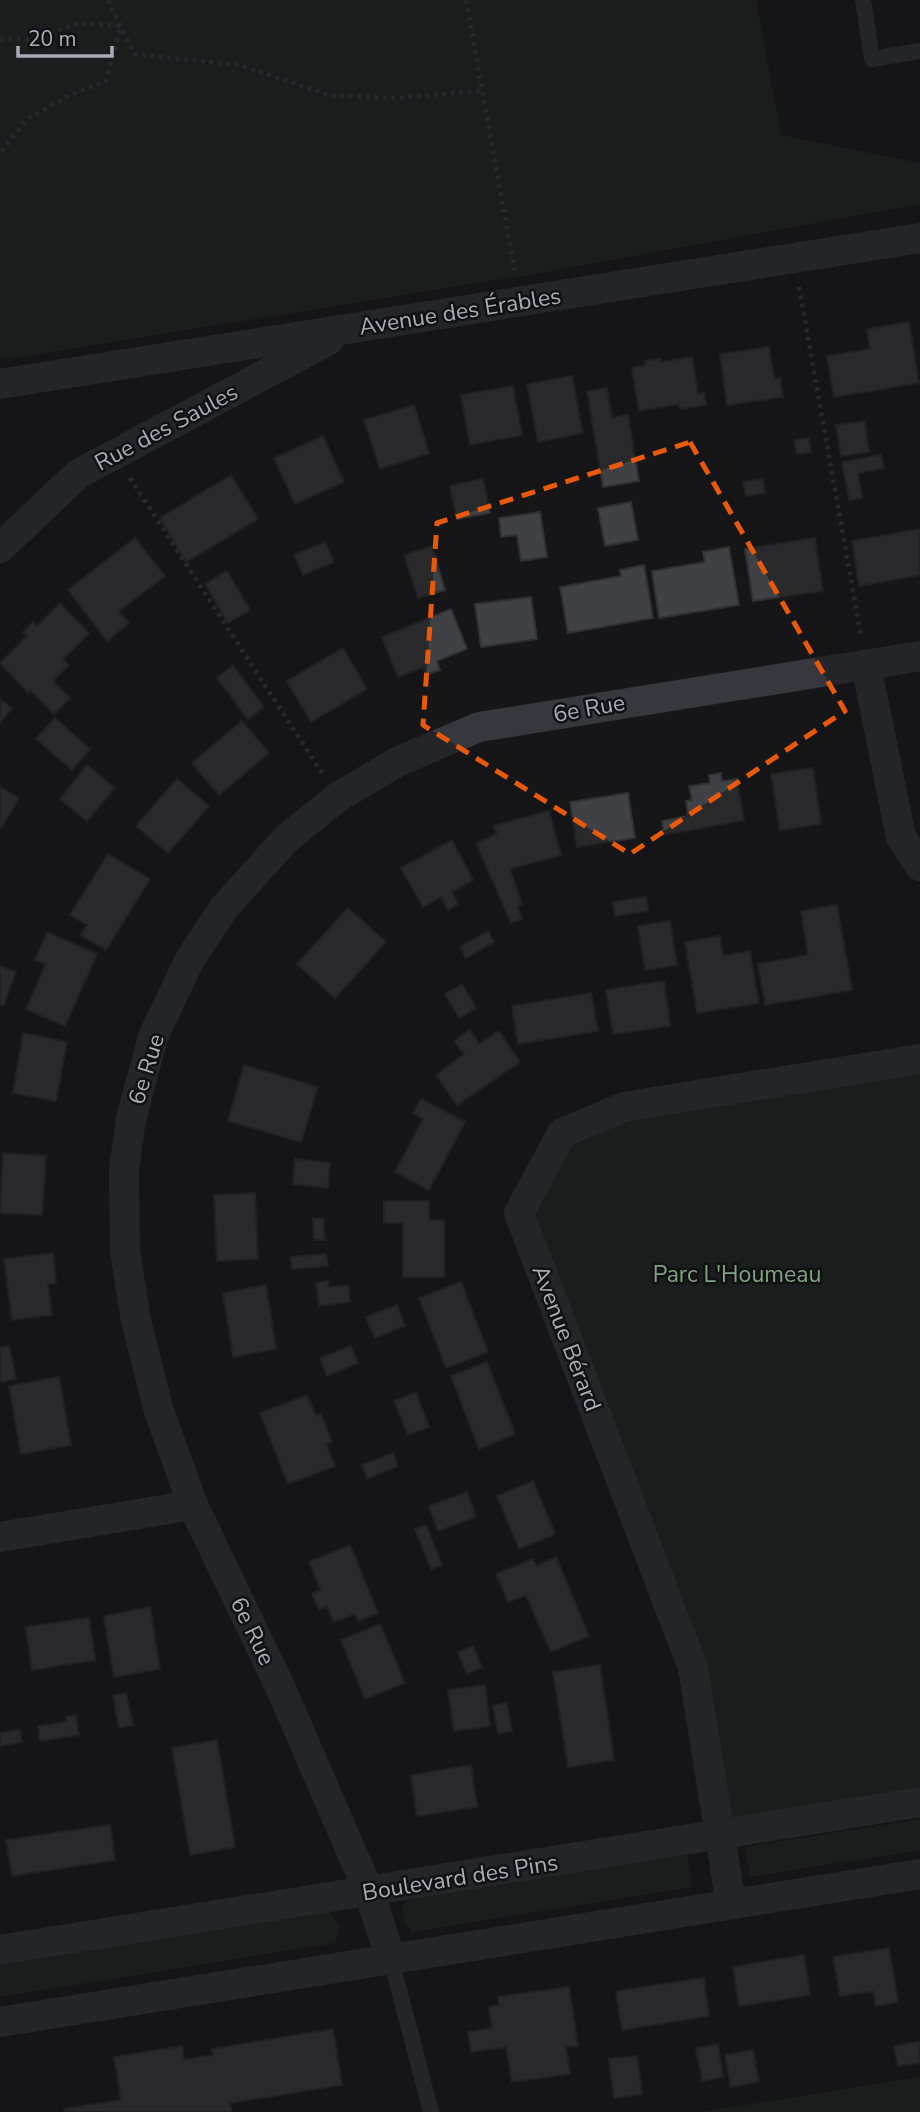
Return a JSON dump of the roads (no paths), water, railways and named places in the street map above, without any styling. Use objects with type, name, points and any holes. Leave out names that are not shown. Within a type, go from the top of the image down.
[{"type":"street","name":"Avenue des Érables","points":[[0,384],[920,238]]},
{"type":"street","name":"Rue des Saules","points":[[0,548],[78,474],[349,329]]},
{"type":"street","name":"6e Rue","points":[[391,1959],[369,1892],[281,1689],[193,1505],[159,1411],[135,1321],[125,1251],[124,1169],[131,1119],[153,1037],[189,961],[223,909],[277,849],[338,797],[399,761],[479,727],[920,656]]},
{"type":"street","points":[[866,665],[901,837],[920,866]]},
{"type":"street","name":"Avenue Bérard","points":[[731,1904],[693,1668],[519,1213],[562,1133],[624,1107],[920,1059]]},
{"type":"street","points":[[0,1537],[193,1505]]},
{"type":"street","name":"Boulevard des Pins","points":[[0,1950],[920,1802]]},
{"type":"street","points":[[0,2022],[920,1874]]},
{"type":"lane","points":[[863,0],[872,59],[920,51]]},
{"type":"lane","points":[[391,1959],[431,2112]]},
{"type":"park label","name":"Parc L'Houmeau","points":[[737,1274]]}]
